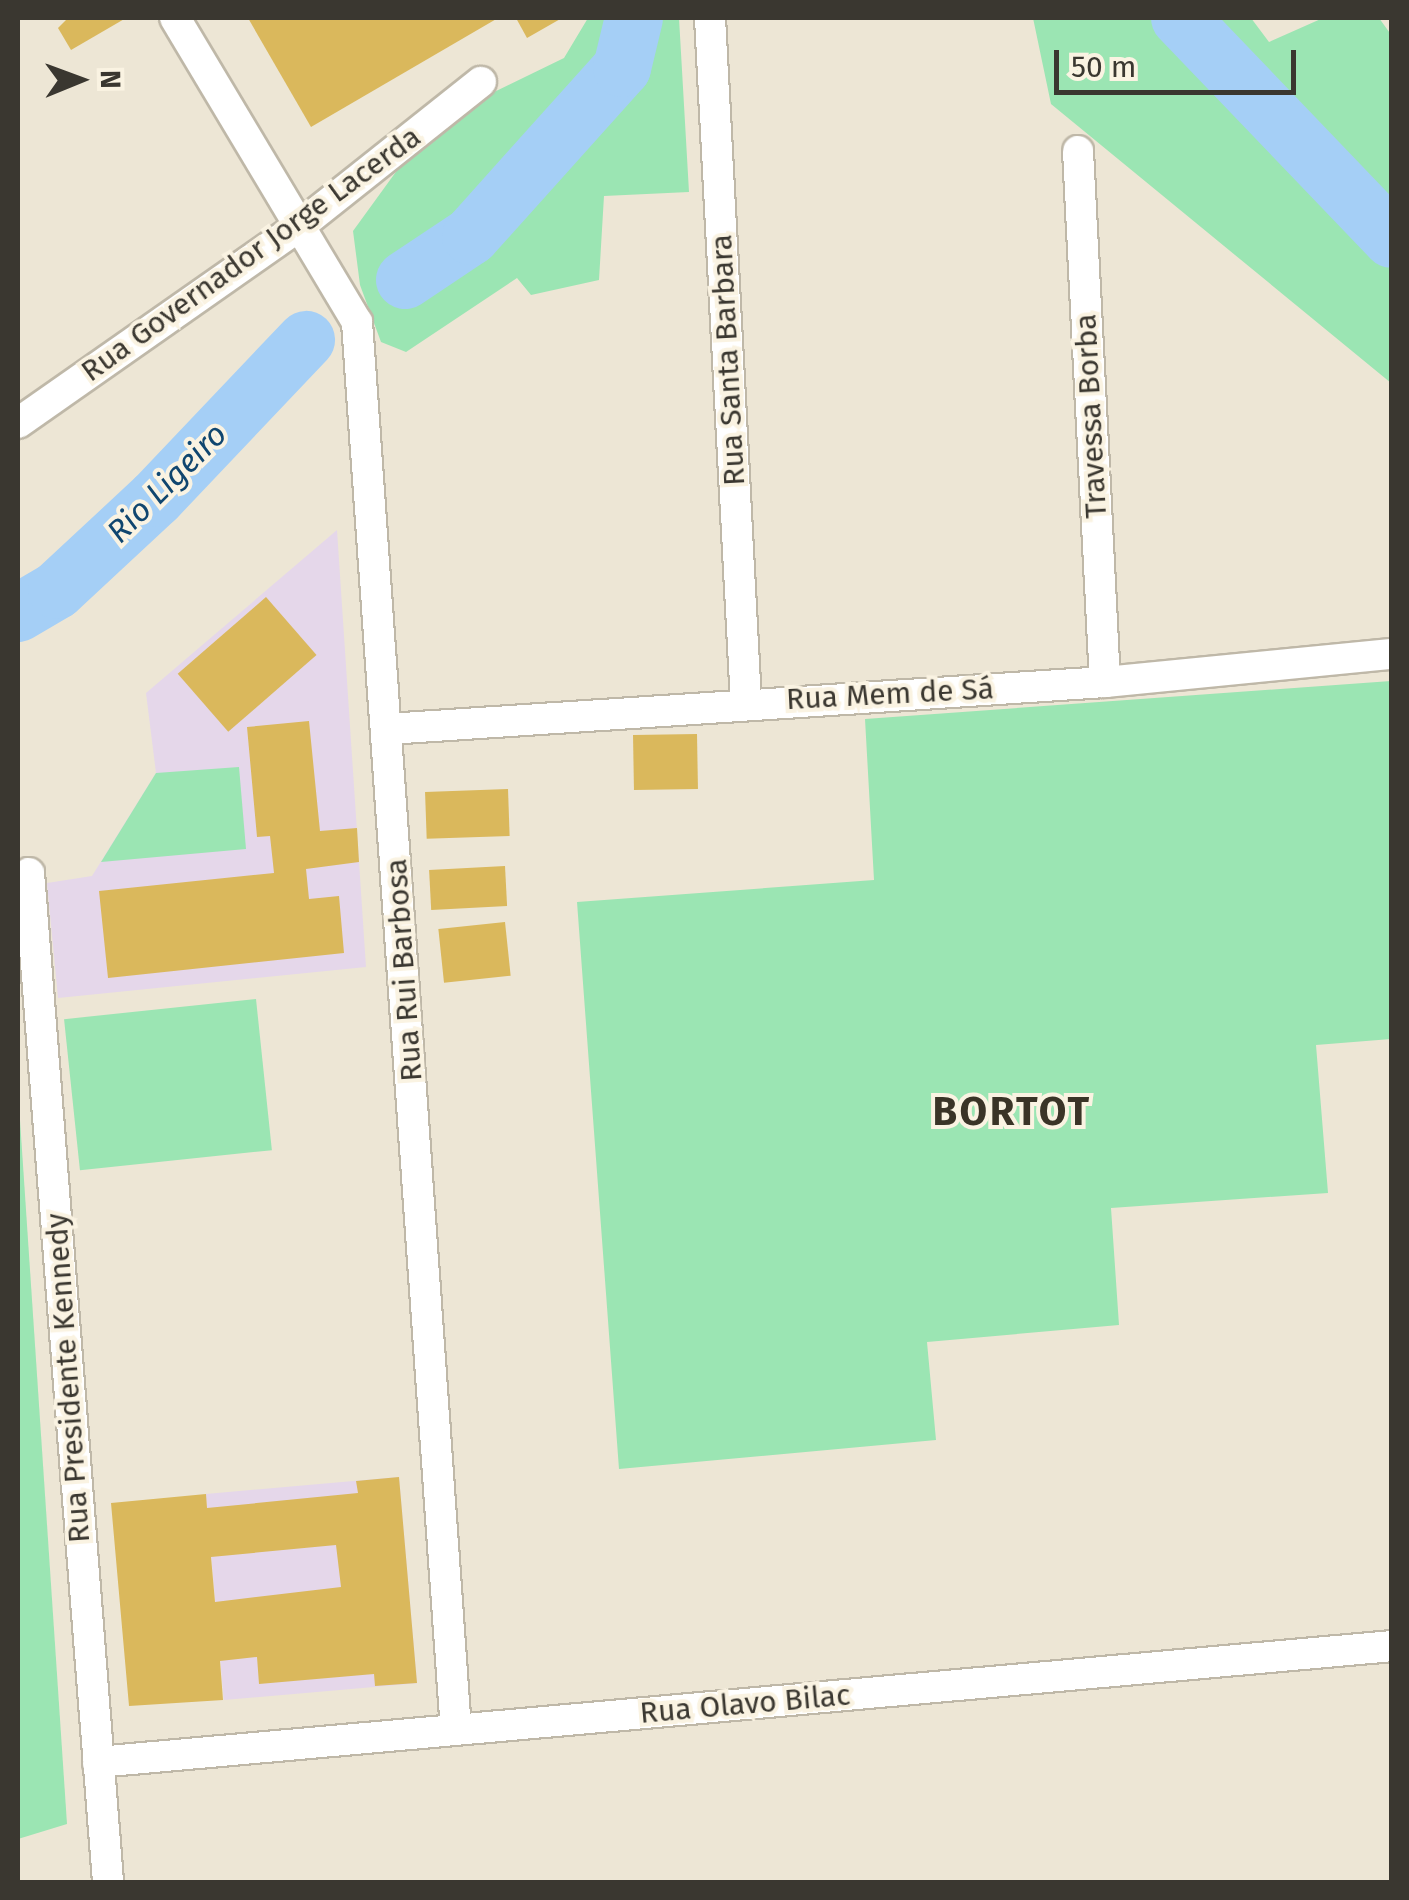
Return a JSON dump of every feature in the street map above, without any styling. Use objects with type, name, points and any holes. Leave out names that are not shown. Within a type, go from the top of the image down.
[{"type":"street","name":"Rua Rui Barbosa","points":[[174,18],[357,322],[456,1730]]},
{"type":"street","name":"Rua Santa Barbara","points":[[710,18],[746,703]]},
{"type":"street","name":"Rua Governador Jorge Lacerda","points":[[18,423],[301,225],[481,82]]},
{"type":"street","name":"Travessa Borba","points":[[1078,151],[1105,682]]},
{"type":"street","name":"Rua Mem de Sá","points":[[388,729],[1105,682],[1392,654]]},
{"type":"street","name":"Rua Presidente Kennedy","points":[[29,873],[108,1882]]},
{"type":"street","name":"Rua Olavo Bilac","points":[[98,1762],[1392,1646]]},
{"type":"shaded area","points":[[337,530],[366,967],[58,998],[47,883],[92,876],[156,773],[146,693]]},
{"type":"shaded area","points":[[399,1477],[417,1683],[224,1700],[206,1494]]},
{"type":"green space","points":[[588,18],[679,18],[689,192],[604,196],[599,280],[531,295],[517,278],[406,352],[381,342],[360,285],[353,231],[406,158],[488,95],[564,58]]},
{"type":"green space","points":[[1033,18],[1251,18],[1269,42],[1323,18],[1379,18],[1392,36],[1391,383],[1051,104]]},
{"type":"green space","points":[[1391,681],[1391,1039],[1316,1045],[1328,1193],[1111,1208],[1119,1325],[927,1342],[936,1440],[619,1469],[577,902],[874,880],[865,719]]},
{"type":"green space","points":[[239,767],[246,849],[101,862],[156,773]]},
{"type":"green space","points":[[256,999],[272,1150],[80,1170],[64,1019]]},
{"type":"green space","points":[[18,1090],[67,1824],[18,1839]]},
{"type":"building","points":[[68,18],[126,18],[71,50],[58,28]]},
{"type":"building","points":[[248,18],[498,18],[311,127]]},
{"type":"building","points":[[516,18],[562,18],[527,38]]},
{"type":"building","points":[[266,597],[317,655],[228,732],[178,674]]},
{"type":"building","points":[[309,721],[320,831],[357,828],[359,862],[306,869],[309,899],[339,896],[344,953],[108,978],[99,891],[274,873],[270,836],[257,837],[247,727]]},
{"type":"building","points":[[697,734],[698,789],[634,790],[633,735]]},
{"type":"building","points":[[508,789],[510,836],[427,839],[425,792]]},
{"type":"building","points":[[505,866],[507,906],[431,910],[429,870]]},
{"type":"building","points":[[505,922],[511,976],[444,983],[438,929]]},
{"type":"building","points":[[399,1477],[417,1683],[375,1686],[374,1674],[259,1684],[257,1657],[220,1661],[223,1700],[129,1706],[111,1503],[206,1494],[207,1508],[358,1493],[356,1481]],"holes":[[[336,1545],[341,1587],[215,1602],[211,1557]]]},
{"type":"waterway","name":"Rio Ligeiro","points":[[405,280],[471,236],[622,68],[634,18]]},
{"type":"waterway","name":"Rio Ligeiro","points":[[1180,18],[1392,239]]},
{"type":"waterway","name":"Rio Ligeiro","points":[[18,613],[57,590],[156,498],[306,340]]},
{"type":"district","name":"BORTOT","points":[[1012,1112]]}]
